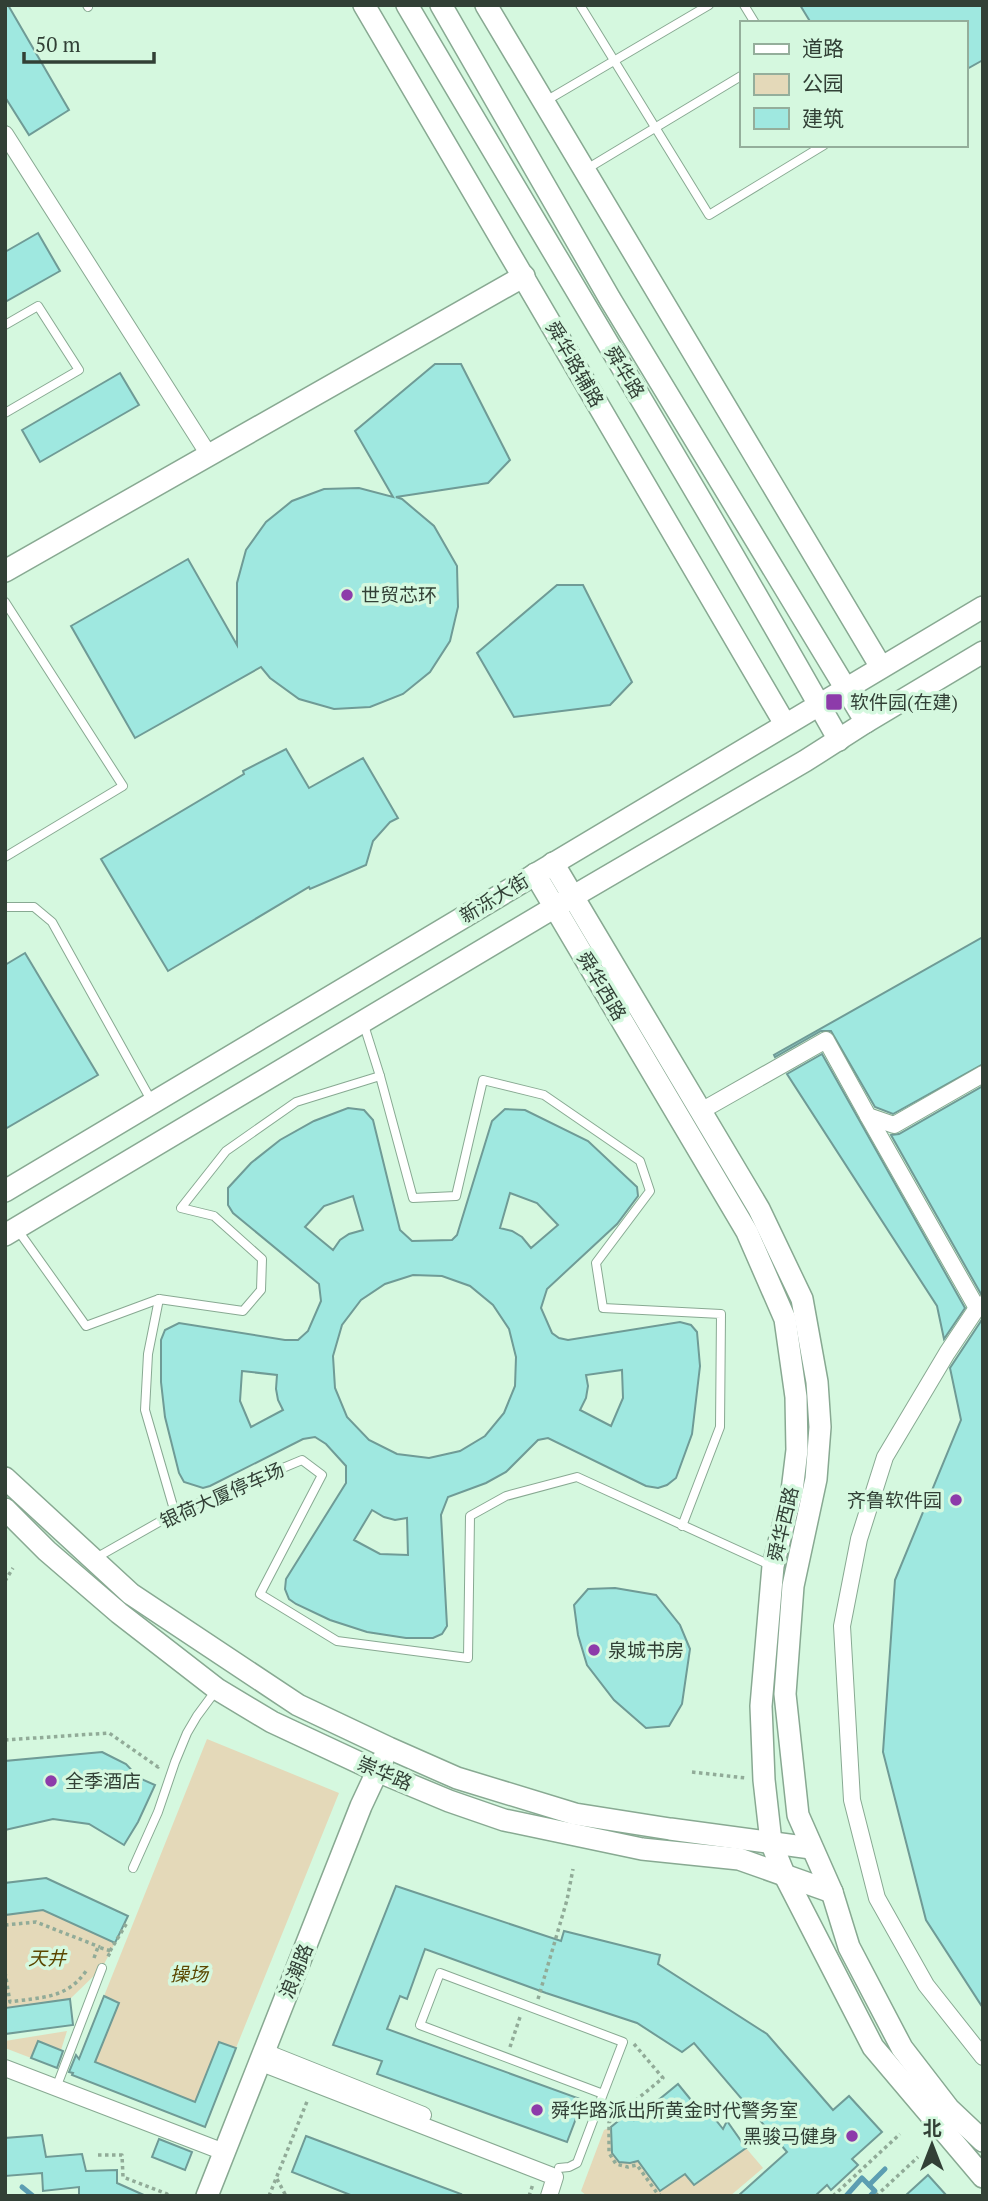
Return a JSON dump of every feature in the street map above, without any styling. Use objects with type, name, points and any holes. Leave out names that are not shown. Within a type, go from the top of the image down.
[{"type":"main road","name":"舜华路辅路","points":[[363,5],[785,724]]},
{"type":"main road","name":"舜华路","points":[[407,5],[568,279],[617,357],[839,740]]},
{"type":"main road","name":"舜华路","points":[[441,5],[610,299],[866,722]]},
{"type":"main road","points":[[486,5],[881,667]]},
{"type":"main road","points":[[5,571],[524,276]]},
{"type":"main road","name":"新泺大街","points":[[5,1191],[983,607]]},
{"type":"main road","name":"新泺大街","points":[[11,1231],[983,652]]},
{"type":"main road","name":"舜华西路","points":[[544,869],[573,896],[759,1209],[802,1299],[817,1382],[820,1427],[816,1479],[793,1586],[785,1694],[798,1815],[832,1892],[849,1947],[902,2048],[949,2109],[983,2141]]},
{"type":"main road","name":"舜华西路","points":[[544,869],[555,907],[747,1232],[785,1319],[796,1397],[797,1450],[792,1491],[773,1566],[761,1706],[764,1780],[771,1842],[784,1874],[873,2047],[983,2177]]},
{"type":"main road","name":"崇华路","points":[[5,1478],[131,1594],[298,1705],[389,1748],[457,1778],[575,1814],[811,1848]]},
{"type":"main road","name":"崇华路","points":[[5,1509],[119,1613],[217,1689],[272,1722],[377,1772],[504,1820],[642,1849],[738,1859],[832,1892]]},
{"type":"main road","name":"浪潮路","points":[[207,2196],[261,2057],[389,1748]]},
{"type":"street","points":[[5,134],[209,455]]},
{"type":"street","points":[[701,1111],[826,1040],[980,1306],[947,1353],[885,1457],[859,1539],[842,1626],[852,1800],[877,1898],[926,1985],[983,2057]]},
{"type":"street","points":[[868,1116],[894,1125],[983,1074]]},
{"type":"street","points":[[261,2057],[559,2168]]},
{"type":"street","points":[[261,2057],[555,2177],[549,2196]]},
{"type":"street","points":[[5,2068],[224,2152]]},
{"type":"lane","points":[[580,5],[709,215],[821,147]]},
{"type":"lane","points":[[544,103],[709,5]]},
{"type":"lane","points":[[744,5],[754,21]]},
{"type":"lane","points":[[585,170],[740,77]]},
{"type":"lane","points":[[5,325],[38,306],[79,370],[5,413]]},
{"type":"lane","points":[[5,602],[123,786],[5,857]]},
{"type":"lane","points":[[5,907],[34,907],[52,922],[152,1103]]},
{"type":"lane","points":[[363,1022],[413,1198],[456,1196],[483,1080],[544,1095],[640,1161],[650,1191],[596,1263],[603,1308],[721,1314],[720,1427],[682,1526]]},
{"type":"lane","points":[[11,1231],[86,1326],[159,1299],[243,1311],[261,1290],[262,1259],[214,1216],[181,1208],[226,1151],[296,1102],[380,1076]]},
{"type":"lane","points":[[159,1299],[148,1353],[145,1410],[175,1513]]},
{"type":"lane","name":"银荷大厦停车场","points":[[94,1559],[175,1513],[302,1460],[322,1475],[260,1594],[337,1641],[468,1658],[470,1516],[506,1496],[577,1477],[773,1566]]},
{"type":"lane","points":[[133,1868],[159,1812],[187,1733],[217,1689]]},
{"type":"lane","points":[[56,2088],[102,1968]]},
{"type":"lane","points":[[559,2168],[569,2168],[577,2163],[623,2042],[440,1973],[420,2025],[603,2094]]},
{"type":"path","points":[[5,1581],[13,1568]]},
{"type":"path","points":[[5,1740],[109,1733],[158,1767],[163,1756]]},
{"type":"path","points":[[692,1772],[764,1780]]},
{"type":"path","points":[[102,1968],[128,1921]]},
{"type":"path","points":[[5,1925],[36,1922],[111,1951]]},
{"type":"path","points":[[5,1972],[10,2002],[61,1994],[79,1982],[98,1947]]},
{"type":"path","points":[[507,2058],[527,1997],[538,2000]]},
{"type":"path","points":[[270,2196],[309,2096]]},
{"type":"path","points":[[834,2196],[900,2134]]},
{"type":"path","points":[[98,2155],[122,2155],[123,2177],[167,2194],[166,2196]]},
{"type":"path","points":[[876,2196],[918,2157]]},
{"type":"path","points":[[276,2178],[286,2196]]},
{"type":"green space","name":"操场","points":[[207,1739],[339,1793],[236,2048],[219,2042],[195,2102],[95,2062],[119,2003],[104,1996]]},
{"type":"green space","name":"天井","points":[[43,1910],[115,1943],[102,1968],[70,1999],[5,2008],[5,1915]]},
{"type":"green space","points":[[67,2031],[61,2050],[38,2041],[31,2058],[5,2048],[5,2041]]},
{"type":"green space","points":[[611,2127],[612,2153],[619,2162],[638,2161],[660,2191],[685,2174],[694,2185],[746,2148],[763,2168],[730,2196],[587,2196],[581,2191],[604,2130]]},
{"type":"building","points":[[5,5],[8,5],[69,110],[29,135],[5,97]]},
{"type":"building","points":[[800,5],[983,5],[983,60],[967,69],[967,21],[810,21]]},
{"type":"building","points":[[38,233],[60,271],[5,302],[5,252]]},
{"type":"building","points":[[435,364],[461,364],[510,460],[488,483],[396,497],[434,526],[457,566],[458,607],[450,641],[430,672],[403,694],[370,707],[334,709],[299,699],[270,678],[261,667],[135,738],[71,626],[188,559],[237,645],[237,583],[246,550],[266,522],[292,501],[324,489],[359,488],[393,497],[355,431]]},
{"type":"building","points":[[120,373],[139,405],[40,462],[22,430]]},
{"type":"building","points":[[557,585],[583,585],[632,682],[610,705],[514,717],[477,653]]},
{"type":"building","points":[[286,749],[309,788],[363,758],[398,818],[390,822],[373,841],[366,865],[310,889],[309,887],[168,971],[101,859],[244,774],[243,771]]},
{"type":"building","points":[[983,937],[983,1064],[893,1114],[875,1107],[831,1031],[821,1031],[775,1057],[774,1055]]},
{"type":"building","points":[[25,953],[98,1075],[5,1129],[5,965]]},
{"type":"building","points":[[822,1054],[965,1308],[944,1339],[937,1306],[787,1074]]},
{"type":"building","points":[[983,1086],[981,1294],[891,1135],[899,1134]]},
{"type":"building","points":[[348,1108],[364,1110],[373,1120],[400,1230],[412,1241],[452,1240],[457,1235],[492,1121],[505,1109],[525,1110],[588,1141],[637,1187],[638,1196],[617,1224],[547,1289],[541,1308],[552,1333],[568,1340],[680,1322],[691,1325],[697,1332],[700,1366],[692,1434],[676,1478],[667,1485],[658,1488],[646,1486],[548,1438],[538,1440],[506,1472],[486,1483],[448,1497],[441,1515],[447,1626],[442,1634],[433,1638],[406,1638],[367,1632],[330,1620],[289,1599],[285,1589],[286,1579],[346,1483],[346,1466],[326,1444],[315,1437],[303,1439],[203,1488],[184,1482],[179,1473],[165,1417],[161,1382],[161,1340],[165,1330],[179,1323],[285,1340],[298,1340],[308,1331],[321,1301],[319,1284],[233,1213],[228,1205],[228,1188],[251,1163],[280,1140],[314,1121]],"holes":[[[510,1193],[537,1203],[558,1225],[531,1248],[522,1237],[500,1228]],[[353,1196],[363,1230],[349,1234],[340,1240],[333,1250],[305,1227],[324,1206]],[[413,1275],[442,1276],[470,1286],[493,1305],[509,1329],[516,1357],[515,1386],[504,1413],[485,1436],[460,1451],[429,1458],[397,1454],[369,1440],[347,1417],[335,1388],[333,1356],[342,1325],[361,1300],[385,1284]],[[622,1370],[623,1398],[611,1426],[580,1410],[586,1398],[586,1375]],[[242,1371],[277,1375],[276,1389],[283,1410],[251,1427],[240,1401]],[[372,1510],[395,1520],[407,1518],[408,1555],[380,1554],[354,1540]]]},
{"type":"building","points":[[983,1318],[983,2008],[926,1920],[883,1752],[895,1580],[961,1420],[950,1368]]},
{"type":"building","points":[[615,1588],[656,1595],[680,1625],[690,1649],[682,1704],[669,1726],[646,1728],[614,1700],[587,1665],[578,1635],[574,1605],[588,1589]]},
{"type":"building","name":"全季酒店","points":[[102,1752],[126,1764],[139,1778],[155,1785],[124,1845],[89,1824],[53,1819],[5,1830],[5,1761]]},
{"type":"building","points":[[46,1878],[128,1916],[115,1943],[43,1910],[5,1915],[5,1883]]},
{"type":"building","points":[[396,1886],[561,1941],[564,1931],[660,1955],[658,1964],[767,2034],[833,2110],[849,2096],[882,2132],[852,2159],[858,2165],[831,2190],[827,2185],[815,2196],[738,2196],[787,2152],[694,2043],[682,2052],[637,2023],[425,1949],[407,1999],[400,1996],[387,2029],[583,2100],[567,2142],[377,2074],[382,2061],[333,2045]]},
{"type":"building","points":[[104,1996],[119,2003],[95,2062],[195,2102],[219,2042],[236,2048],[205,2127],[69,2072],[76,2055],[79,2059]]},
{"type":"building","points":[[70,1999],[73,2025],[5,2034],[5,2008]]},
{"type":"building","points":[[38,2041],[63,2051],[57,2068],[31,2058]]},
{"type":"building","points":[[678,2084],[700,2111],[707,2109],[723,2129],[727,2121],[746,2148],[694,2185],[685,2174],[660,2191],[638,2161],[619,2162],[612,2153],[611,2127],[628,2113],[634,2120]]},
{"type":"building","points":[[42,2135],[46,2157],[82,2154],[86,2171],[117,2170],[117,2183],[146,2196],[79,2196],[79,2187],[43,2191],[42,2173],[5,2176],[5,2138]]},
{"type":"building","points":[[306,2136],[461,2194],[353,2196],[292,2172]]},
{"type":"building","points":[[159,2139],[192,2152],[185,2170],[152,2157]]},
{"type":"building","points":[[928,2175],[947,2196],[905,2196]]},
{"type":"waterway","points":[[869,2185],[885,2169]]},
{"type":"waterway","points":[[846,2196],[862,2178],[875,2191],[870,2196]]},
{"type":"waterway","points":[[22,2187],[33,2196]]},
{"type":"place","name":"世贸芯环","points":[[347,595]]},
{"type":"place","name":"软件园(在建)","points":[[834,702]]},
{"type":"place","name":"齐鲁软件园","points":[[956,1500]]},
{"type":"place","name":"泉城书房","points":[[594,1650]]},
{"type":"place","name":"全季酒店","points":[[51,1781]]},
{"type":"place","name":"舜华路派出所黄金时代警务室","points":[[537,2110]]},
{"type":"place","name":"黑骏马健身","points":[[852,2136]]}]
